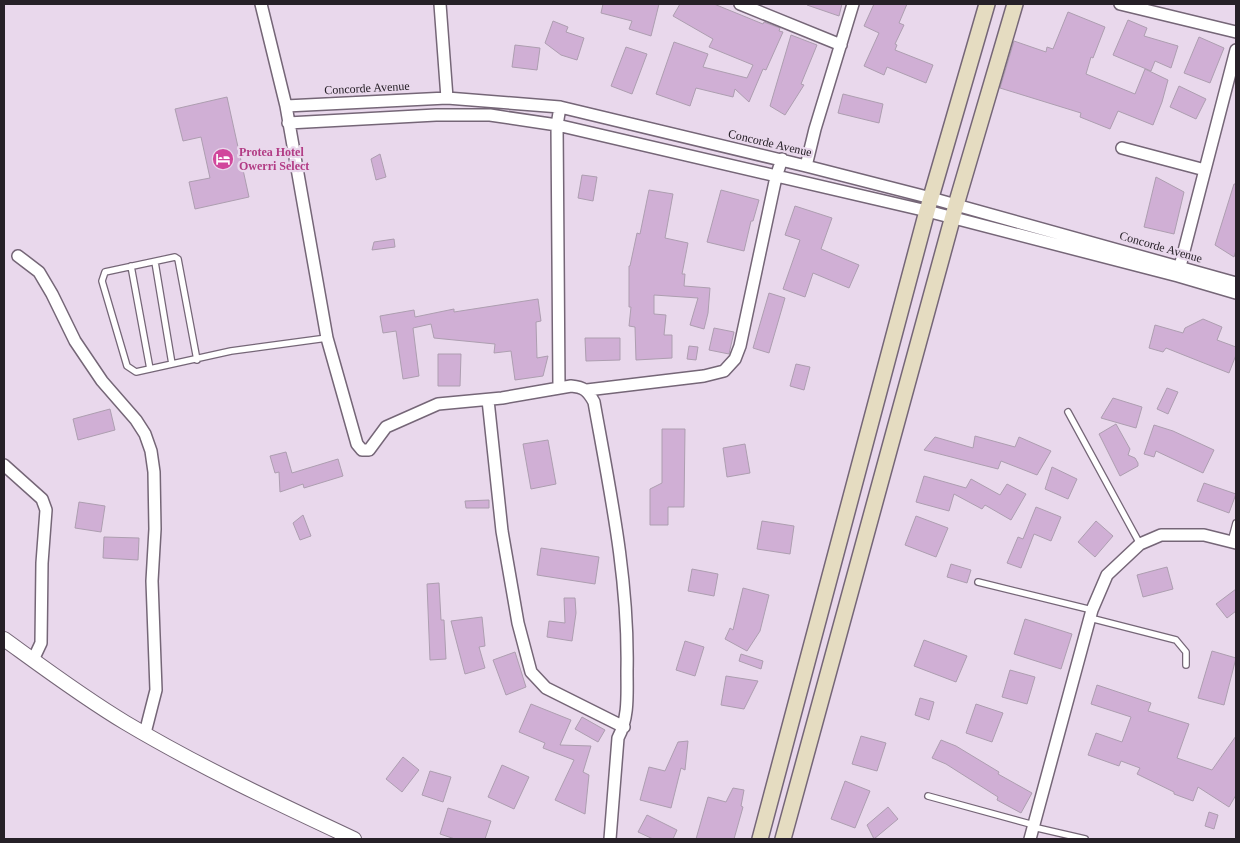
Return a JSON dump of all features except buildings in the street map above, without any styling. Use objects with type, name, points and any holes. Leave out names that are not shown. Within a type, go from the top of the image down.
[{"type":"main road","points":[[760,839],[929,205],[987,4]]},
{"type":"main road","points":[[783,839],[955,212],[1015,4]]},
{"type":"street","points":[[261,4],[286,106],[327,338],[357,444],[362,450],[369,450],[386,427],[438,404],[488,400],[580,386],[587,390],[594,402],[621,554],[628,635],[627,712],[624,727],[618,738],[610,839]]},
{"type":"street","points":[[440,4],[447,98]]},
{"type":"street","points":[[740,4],[842,45]]},
{"type":"street","points":[[806,166],[815,129],[853,4]]},
{"type":"street","points":[[1120,4],[1236,32]]},
{"type":"street","points":[[1179,271],[1236,50]]},
{"type":"street","name":"Concorde Avenue","points":[[286,106],[447,98],[560,107],[806,166],[929,205],[1179,271],[1236,283]]},
{"type":"street","points":[[559,388],[557,125],[560,107]]},
{"type":"street","name":"Concorde Avenue","points":[[288,123],[463,114],[490,115],[557,125],[776,177],[929,205]]},
{"type":"street","points":[[1122,148],[1205,170]]},
{"type":"street","points":[[587,390],[704,376],[724,371],[735,359],[740,346],[776,177],[782,160]]},
{"type":"street","points":[[18,256],[39,272],[75,341],[102,381],[136,420],[145,434],[151,451],[154,472],[155,529],[152,581],[156,690],[145,733]]},
{"type":"street","name":"Concorde Avenue","points":[[1179,271],[1236,293]]},
{"type":"street","points":[[488,400],[502,531],[518,623],[531,672],[546,688],[624,727]]},
{"type":"street","points":[[4,465],[42,499],[46,510],[42,563],[41,643],[33,660]]},
{"type":"street","points":[[1030,839],[1091,614],[1106,575],[1140,544],[1161,535],[1204,536],[1234,543]]},
{"type":"street","points":[[4,639],[126,723],[247,788],[354,839]]},
{"type":"lane","points":[[197,360],[179,260],[175,257],[105,272],[102,280],[127,366],[136,372],[197,360],[231,351],[327,338]]},
{"type":"lane","points":[[155,262],[172,364]]},
{"type":"lane","points":[[131,266],[150,369]]},
{"type":"lane","points":[[1068,412],[1140,544]]},
{"type":"lane","points":[[1234,543],[1236,523]]},
{"type":"lane","points":[[978,582],[1176,640],[1186,652],[1186,664]]},
{"type":"lane","points":[[928,796],[1085,839]]},
{"type":"place","name":"Protea Hotel Owerri Select","points":[[223,159]]}]
